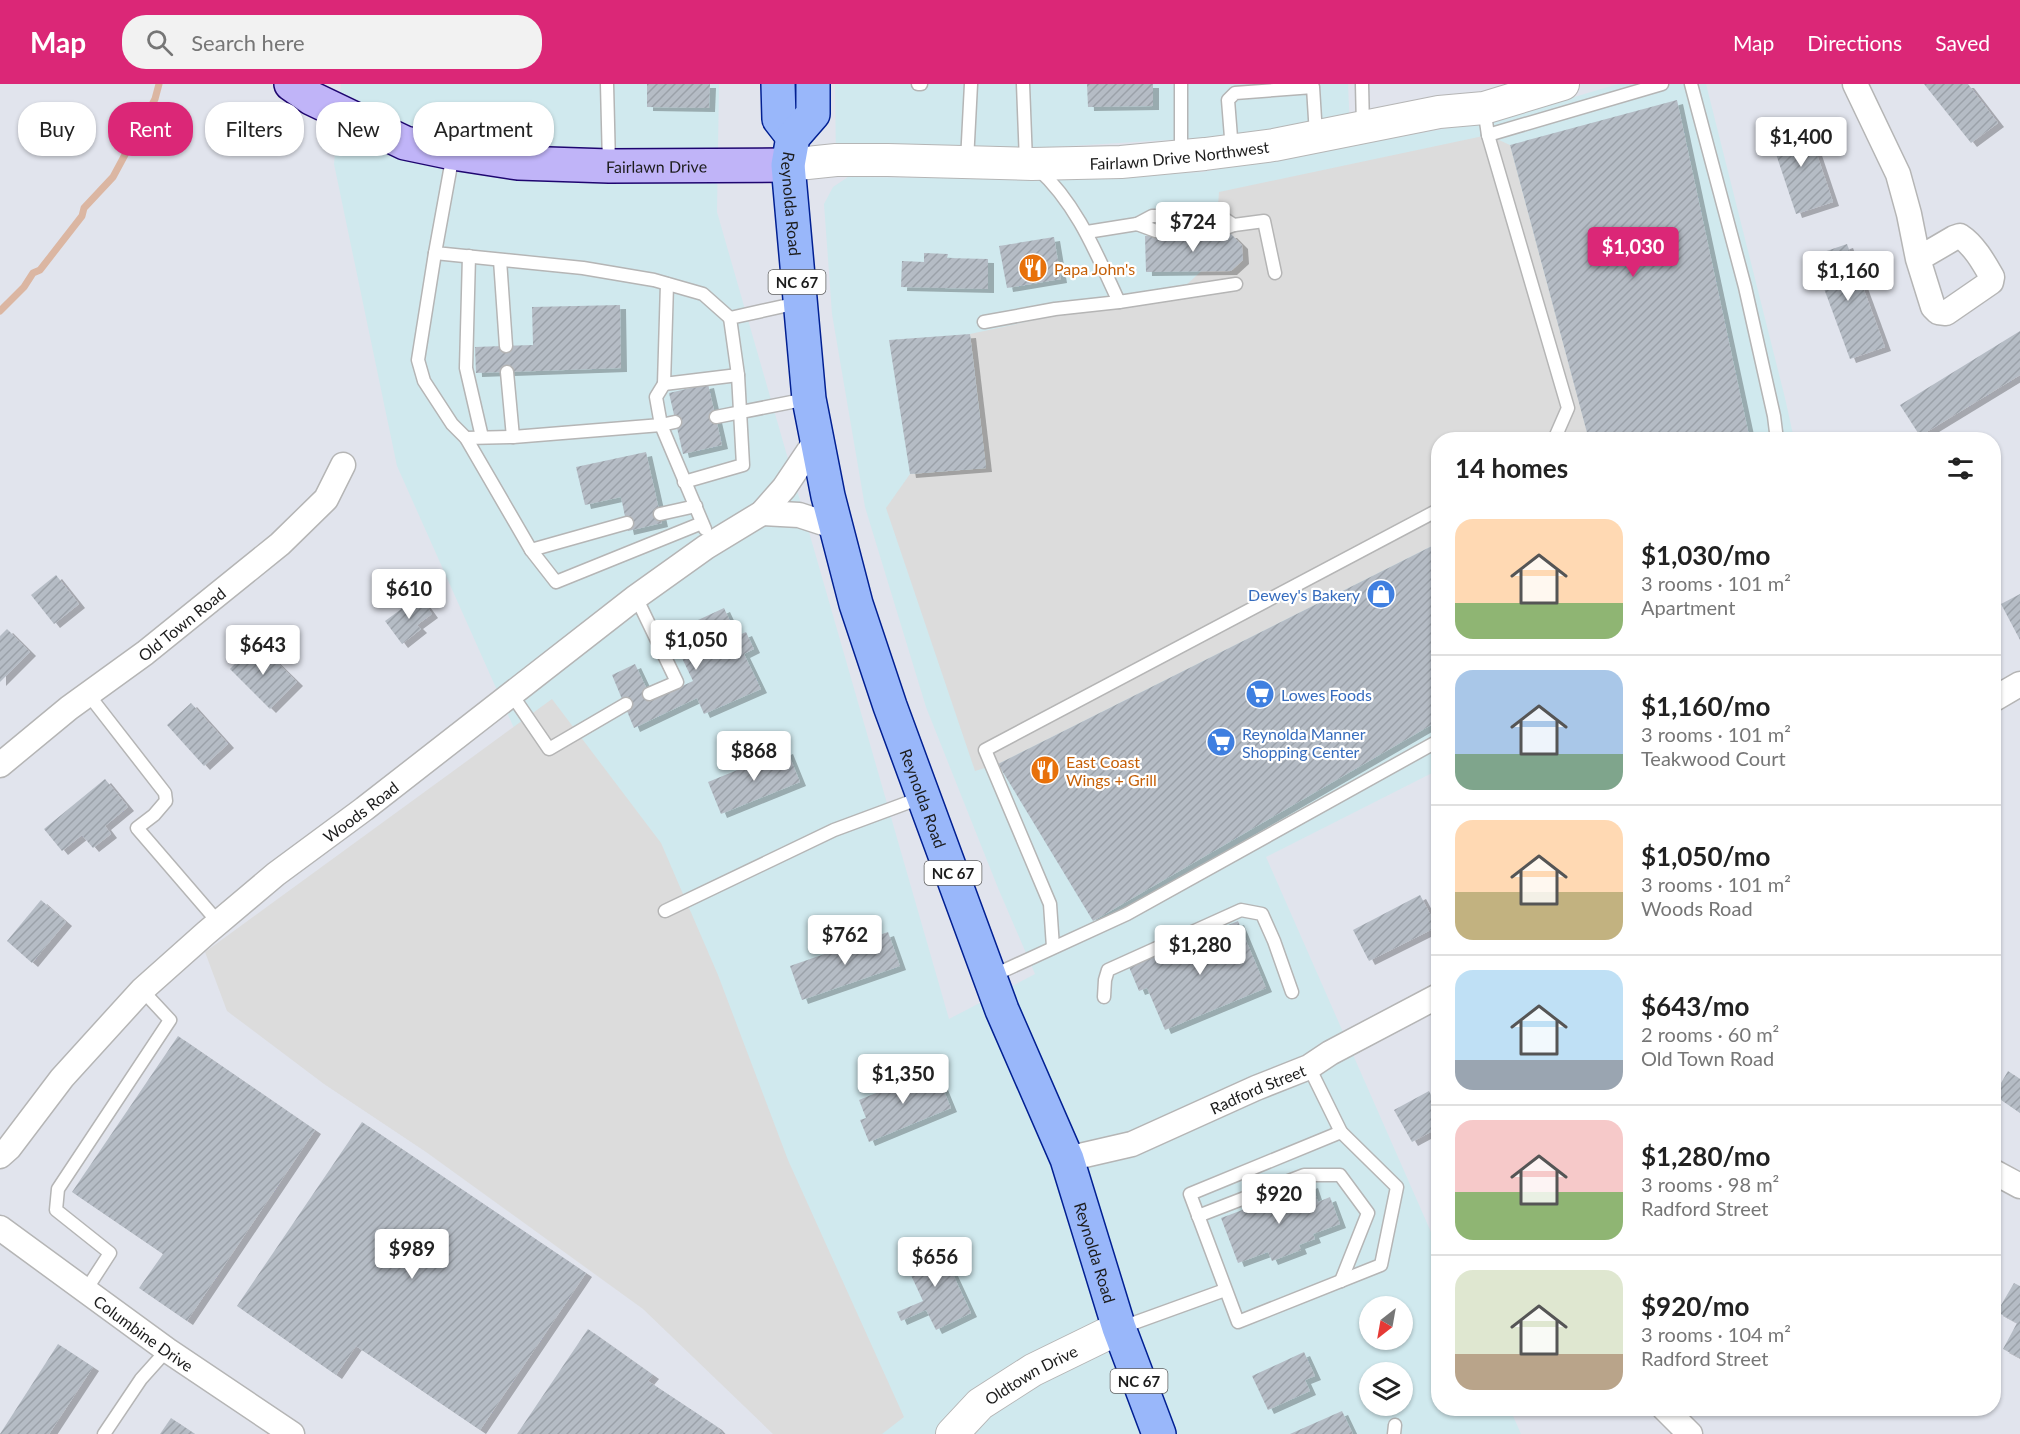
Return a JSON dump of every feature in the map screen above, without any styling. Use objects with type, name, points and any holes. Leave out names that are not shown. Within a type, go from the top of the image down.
[{"type":"main road","name":"Fairlawn Drive","points":[[291,84],[311,98],[405,143],[413,145]]},
{"type":"main road","name":"Reynolda Road","points":[[778,84],[779,119],[790,151],[799,302],[809,399],[836,527],[856,604],[890,706],[1002,1010],[1067,1159],[1119,1328],[1159,1434]]},
{"type":"main road","name":"Reynolda Road","points":[[790,151],[813,114],[813,84]]},
{"type":"main road","name":"Fairlawn Drive","points":[[472,156],[518,163],[609,166],[790,151]]},
{"type":"street","name":"Fairlawn Drive Northwest","points":[[790,151],[836,160],[1029,164],[1121,162],[1232,151],[1439,112],[1491,110],[1563,84]]},
{"type":"street","points":[[1855,84],[1898,174],[1918,259]]},
{"type":"street","name":"Woods Road","points":[[0,1156],[9,1148],[62,1078],[142,990],[219,922],[276,874],[364,809],[636,597],[707,533],[762,513],[784,488],[817,439]]},
{"type":"street","name":"Old Town Road","points":[[0,765],[88,694],[145,653],[280,544],[326,499],[343,465]]},
{"type":"street","points":[[762,513],[799,515],[836,527]]},
{"type":"street","points":[[2001,695],[2020,684]]},
{"type":"street","name":"Radford Street","points":[[1067,1159],[1132,1144],[1256,1088],[1309,1067],[1330,1053],[1431,1000]]},
{"type":"street","points":[[2001,1176],[2020,1186]]},
{"type":"street","name":"Columbine Drive","points":[[0,1228],[284,1432]]},
{"type":"street","name":"Oldtown Drive","points":[[952,1434],[980,1404],[1033,1370],[1119,1328]]},
{"type":"street","points":[[1672,1416],[1690,1434]]},
{"type":"lane","points":[[607,84],[609,166]]},
{"type":"lane","points":[[967,162],[971,84]]},
{"type":"lane","points":[[1023,84],[1029,164],[1056,185],[1087,232],[1119,302]]},
{"type":"lane","points":[[1181,84],[1182,156]]},
{"type":"lane","points":[[1362,84],[1363,127]]},
{"type":"lane","points":[[1558,432],[1568,408],[1491,110],[1662,84]]},
{"type":"lane","points":[[1690,84],[1745,286],[1776,432]]},
{"type":"lane","points":[[1232,151],[1228,100],[1235,93],[1313,86],[1316,136]]},
{"type":"lane","points":[[452,156],[418,360],[424,381],[452,424],[466,438],[531,550],[556,582],[707,533],[661,426],[656,397],[664,384],[667,284]]},
{"type":"lane","points":[[1087,232],[1137,224],[1152,216],[1220,216],[1234,225],[1264,221],[1275,273]]},
{"type":"lane","points":[[435,253],[583,268],[654,280],[703,294],[730,318],[738,375],[743,465],[684,482]]},
{"type":"lane","points":[[469,256],[466,368],[482,437]]},
{"type":"lane","points":[[500,260],[506,346]]},
{"type":"lane","points":[[984,322],[1055,309],[1119,302],[1236,284]]},
{"type":"lane","points":[[730,318],[799,302]]},
{"type":"lane","points":[[507,372],[513,437]]},
{"type":"lane","points":[[664,384],[738,375]]},
{"type":"lane","points":[[716,417],[809,399]]},
{"type":"lane","points":[[466,438],[513,437],[661,426],[675,422]]},
{"type":"lane","points":[[660,514],[696,506]]},
{"type":"lane","points":[[1053,947],[1050,904],[985,750],[1431,514]]},
{"type":"lane","points":[[531,550],[627,523]]},
{"type":"lane","points":[[636,597],[677,681],[648,694]]},
{"type":"lane","points":[[88,694],[165,794],[166,801],[154,815],[137,828],[219,922]]},
{"type":"lane","points":[[512,695],[549,749],[626,704]]},
{"type":"lane","points":[[991,976],[1127,914],[1431,745]]},
{"type":"lane","points":[[665,911],[834,830],[924,797]]},
{"type":"lane","points":[[1104,998],[1108,970],[1241,910],[1262,914],[1292,992]]},
{"type":"lane","points":[[86,1290],[110,1253],[56,1210],[58,1190],[170,1020],[142,990]]},
{"type":"lane","points":[[1309,1067],[1341,1132],[1397,1187],[1381,1265],[1238,1322],[1190,1194],[1341,1132]]},
{"type":"lane","points":[[1198,1216],[1304,1175],[1340,1175],[1368,1213],[1341,1281]]},
{"type":"lane","points":[[1119,1328],[1225,1290]]},
{"type":"lane","points":[[104,1434],[141,1379],[167,1350]]},
{"type":"shaded area","points":[[341,84],[719,84],[717,212],[949,1019],[1035,974],[926,707],[865,507],[832,314],[824,204],[833,187],[848,177],[1082,179],[1202,172],[1504,118],[1618,84],[1706,84],[1792,432],[1431,432],[1431,774],[1266,857],[1431,1232],[1431,1416],[1513,1416],[1521,1434],[829,1434],[397,466],[334,164],[335,156],[401,156],[401,102],[339,102]]},
{"type":"shaded area","points":[[835,84],[1348,84],[1350,129],[836,160]]},
{"type":"shaded area","points":[[1488,135],[1510,145],[1587,432],[1431,432],[1431,547],[998,764],[975,771],[886,508],[910,474],[986,468],[970,334],[1183,288],[1210,263],[1216,233],[1219,192]]},
{"type":"shaded area","points":[[552,699],[661,843],[718,975],[788,1160],[904,1417],[882,1434],[773,1434],[643,1309],[426,1152],[324,1084],[227,1011],[205,952]]},
{"type":"building","points":[[647,84],[710,84],[709,108],[647,107]]},
{"type":"building","points":[[1087,84],[1153,84],[1153,106],[1088,107]]},
{"type":"building","points":[[1924,84],[1968,84],[1998,123],[1971,143]]},
{"type":"building","points":[[1677,100],[1748,432],[1587,432],[1510,145]]},
{"type":"building","points":[[1806,122],[1833,202],[1796,214],[1769,133]]},
{"type":"building","points":[[1231,234],[1242,245],[1243,260],[1231,271],[1146,272],[1145,236]]},
{"type":"building","points":[[1054,237],[1061,279],[1007,288],[999,246]]},
{"type":"building","points":[[1847,244],[1885,347],[1850,359],[1812,256]]},
{"type":"building","points":[[924,253],[948,254],[947,258],[988,259],[988,289],[901,287],[902,261],[924,262]]},
{"type":"building","points":[[620,305],[621,368],[476,373],[475,347],[533,345],[532,307]]},
{"type":"building","points":[[2020,331],[2020,375],[1927,432],[1917,432],[1900,405]]},
{"type":"building","points":[[970,334],[986,468],[910,474],[889,340]]},
{"type":"building","points":[[708,384],[722,445],[683,454],[669,393]]},
{"type":"building","points":[[646,452],[662,523],[628,531],[621,497],[585,505],[576,467]]},
{"type":"building","name":"Reynolda Manner Shopping Center","points":[[1431,547],[1431,725],[1093,921],[998,764]]},
{"type":"building","points":[[56,575],[79,604],[54,624],[31,595]]},
{"type":"building","points":[[2020,594],[2020,640],[2001,604]]},
{"type":"building","points":[[419,596],[432,614],[417,625],[421,629],[402,644],[385,621]]},
{"type":"building","points":[[724,608],[737,636],[746,632],[754,649],[744,654],[761,689],[704,714],[697,698],[634,728],[612,675],[635,664],[652,700],[693,681],[670,633]]},
{"type":"building","points":[[7,629],[30,652],[0,682],[0,636]]},
{"type":"building","points":[[256,642],[297,682],[270,709],[230,669]]},
{"type":"building","points":[[191,703],[228,744],[204,766],[167,725]]},
{"type":"building","points":[[787,750],[800,782],[721,814],[708,782]]},
{"type":"building","points":[[105,779],[128,807],[105,826],[111,834],[93,848],[82,835],[62,851],[44,829]]},
{"type":"building","points":[[1420,895],[1431,916],[1431,930],[1369,961],[1353,930]]},
{"type":"building","points":[[41,900],[66,922],[32,963],[7,941]]},
{"type":"building","points":[[1238,921],[1266,988],[1165,1030],[1147,988],[1139,991],[1129,967]]},
{"type":"building","points":[[888,932],[900,966],[802,1000],[790,966]]},
{"type":"building","points":[[178,1036],[315,1130],[187,1321],[139,1288],[163,1254],[72,1192]]},
{"type":"building","points":[[935,1069],[951,1108],[869,1142],[860,1120],[866,1118],[859,1100]]},
{"type":"building","points":[[2008,1071],[2020,1079],[2020,1113],[2001,1100],[2001,1083]]},
{"type":"building","points":[[1429,1091],[1431,1095],[1431,1132],[1412,1142],[1394,1110]]},
{"type":"building","points":[[362,1122],[586,1273],[480,1430],[356,1346],[336,1375],[237,1306]]},
{"type":"building","points":[[1312,1184],[1318,1202],[1330,1197],[1340,1224],[1313,1234],[1315,1239],[1299,1245],[1301,1250],[1272,1261],[1268,1252],[1238,1263],[1221,1218]]},
{"type":"building","points":[[938,1242],[971,1313],[936,1330],[926,1310],[901,1321],[897,1312],[923,1301],[903,1258]]},
{"type":"building","points":[[2014,1283],[2020,1286],[2020,1358],[2003,1349],[2017,1323],[2001,1314],[2001,1305]]},
{"type":"building","points":[[588,1329],[653,1375],[648,1381],[716,1426],[723,1434],[517,1434]]},
{"type":"building","points":[[58,1344],[93,1367],[49,1434],[0,1434]]},
{"type":"building","points":[[1304,1352],[1315,1376],[1305,1380],[1310,1391],[1268,1410],[1252,1376]]},
{"type":"building","points":[[1342,1411],[1353,1434],[1290,1434]]},
{"type":"building","points":[[171,1418],[195,1434],[160,1434]]},
{"type":"waterway","points":[[0,311],[24,287],[33,273],[40,270],[82,216],[84,208],[113,177],[155,99],[159,84]]},
{"type":"place","name":"Papa John's","points":[[1033,268]]},
{"type":"place","name":"Dewey's Bakery","points":[[1381,594]]},
{"type":"place","name":"Lowes Foods","points":[[1260,694]]},
{"type":"place","name":"Reynolda Manner Shopping Center","points":[[1221,742]]},
{"type":"place","name":"East Coast Wings + Grill","points":[[1045,770]]}]
